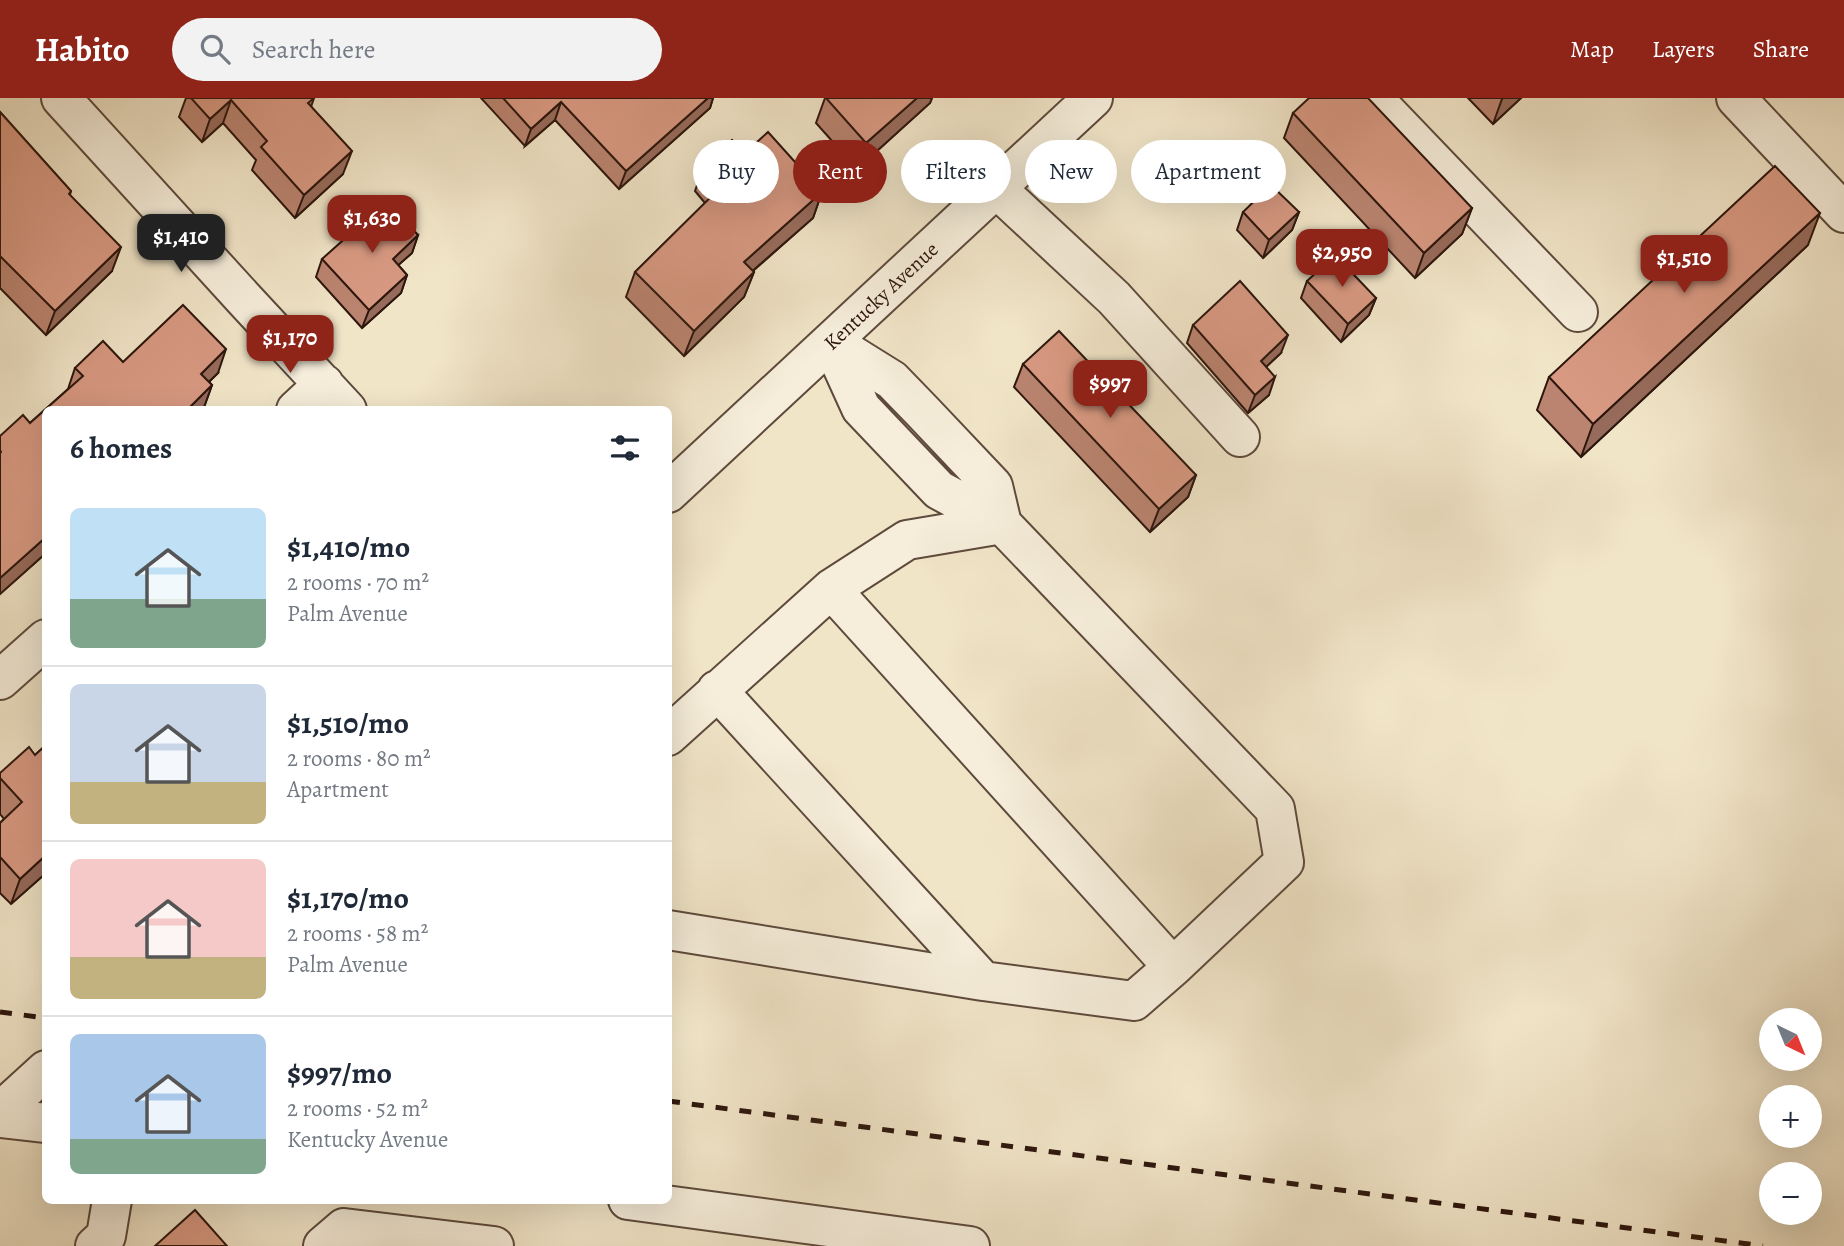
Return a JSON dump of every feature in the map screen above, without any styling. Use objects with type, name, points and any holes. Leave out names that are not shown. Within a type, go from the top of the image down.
[{"type":"street","points":[[61,98],[336,397],[308,406]]},
{"type":"street","name":"Kentucky Avenue","points":[[1011,174],[1093,98]]},
{"type":"street","points":[[1373,98],[1578,312]]},
{"type":"street","points":[[1736,98],[1844,213]]},
{"type":"street","points":[[1011,202],[1114,298],[1240,437]]},
{"type":"street","name":"Kentucky Avenue","points":[[672,489],[980,203]]},
{"type":"street","points":[[672,931],[983,981],[1134,1001],[1284,862],[1275,809],[1002,524],[939,490],[862,408],[831,342]]},
{"type":"street","points":[[672,732],[831,589],[908,540],[1002,524]]},
{"type":"street","points":[[831,589],[1173,967]]},
{"type":"street","points":[[0,680],[42,643]]},
{"type":"street","points":[[718,690],[983,981]]},
{"type":"street","points":[[0,1115],[42,1074]]},
{"type":"street","points":[[0,1115],[42,1123]]},
{"type":"street","points":[[95,1246],[106,1236],[111,1204]]},
{"type":"street","points":[[658,1204],[970,1246]]},
{"type":"street","points":[[323,1246],[344,1228],[494,1246]]},
{"type":"building","points":[[191,98],[314,98],[308,103],[352,151],[304,195],[261,147],[267,141],[231,100],[210,119]]},
{"type":"building","points":[[503,98],[708,98],[626,171],[561,102],[531,129]]},
{"type":"building","points":[[826,98],[917,98],[869,140],[863,140]]},
{"type":"building","points":[[1309,98],[1368,98],[1472,208],[1424,253],[1293,113]]},
{"type":"building","points":[[0,112],[71,191],[69,194],[121,247],[55,311],[0,256]]},
{"type":"building","points":[[768,132],[775,140],[759,140]]},
{"type":"building","points":[[779,144],[793,160],[793,203],[810,203],[744,262],[754,272],[694,331],[635,272],[705,203],[779,203]]},
{"type":"building","points":[[1775,166],[1820,213],[1593,424],[1549,377]]},
{"type":"building","points":[[1286,199],[1299,212],[1269,240],[1243,212],[1252,203],[1286,203]]},
{"type":"building","points":[[387,201],[418,235],[393,259],[407,275],[369,310],[322,259]]},
{"type":"building","points":[[1335,255],[1376,298],[1348,324],[1307,281]]},
{"type":"building","points":[[1240,281],[1288,335],[1261,361],[1275,377],[1255,395],[1193,325]]},
{"type":"building","points":[[183,305],[226,349],[201,374],[212,385],[191,406],[49,406],[83,376],[75,368],[103,341],[123,362]]},
{"type":"building","points":[[1059,331],[1196,475],[1159,509],[1023,364]]},
{"type":"building","points":[[42,412],[42,541],[0,578],[0,436],[23,415],[30,423]]},
{"type":"building","points":[[29,747],[35,755],[42,749],[42,859],[20,879],[0,857],[0,823],[22,802],[0,778],[0,773]]},
{"type":"building","points":[[195,1210],[227,1246],[155,1246]]},
{"type":"railway","points":[[0,1012],[42,1017]]},
{"type":"railway","points":[[672,1102],[1763,1246]]}]
